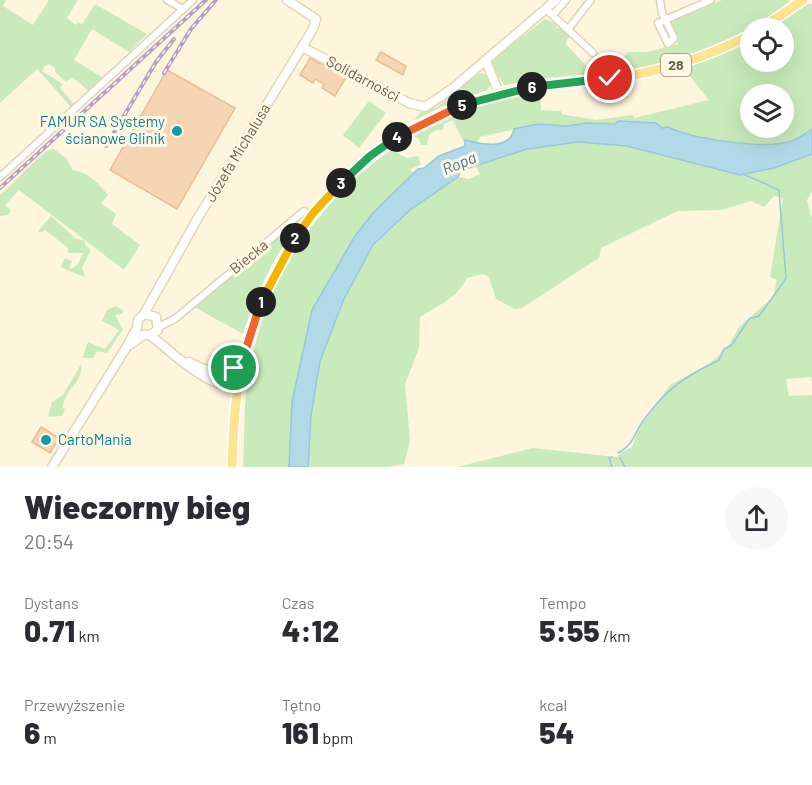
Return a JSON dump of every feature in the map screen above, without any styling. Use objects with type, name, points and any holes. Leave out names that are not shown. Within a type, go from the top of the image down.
[{"type":"main road","points":[[775,18],[798,1]]},
{"type":"main road","name":"Biecka","points":[[241,382],[242,361],[258,309],[275,275],[314,212],[370,156],[434,117],[499,93],[668,68],[697,59],[740,40]]},
{"type":"main road","name":"Biecka","points":[[241,382],[275,275]]},
{"type":"main road","name":"28","points":[[232,467],[241,382]]},
{"type":"main road","name":"28","points":[[238,467],[241,382]]},
{"type":"street","points":[[167,0],[183,9]]},
{"type":"street","points":[[0,177],[193,0]]},
{"type":"street","name":"Józefa Michalusa","points":[[151,327],[156,291],[315,23],[311,14],[287,0]]},
{"type":"street","points":[[550,12],[556,0]]},
{"type":"street","points":[[499,93],[486,61],[566,0]]},
{"type":"street","points":[[568,28],[591,0]]},
{"type":"street","points":[[660,0],[665,20],[711,0]]},
{"type":"street","points":[[550,12],[593,53]]},
{"type":"street","name":"Solidarności","points":[[302,46],[413,105],[425,107],[437,101],[486,61]]},
{"type":"street","name":"Biecka","points":[[52,467],[126,348],[151,327],[176,318],[304,212]]},
{"type":"street","points":[[151,327],[188,361],[215,374],[241,382]]},
{"type":"street","points":[[151,327],[187,366],[221,382],[231,392],[236,413]]},
{"type":"street","points":[[215,374],[231,370],[242,361]]},
{"type":"street","points":[[221,382],[241,382]]},
{"type":"green space","points":[[0,0],[6,0],[3,6],[33,25],[49,0],[78,0],[67,18],[76,25],[78,22],[82,24],[95,4],[147,34],[129,52],[92,29],[74,60],[102,77],[118,66],[91,93],[72,77],[66,82],[55,72],[55,68],[49,64],[45,66],[42,71],[63,84],[60,88],[76,106],[73,109],[37,69],[0,103]]},
{"type":"green space","points":[[722,0],[789,0],[791,4],[769,18],[740,18],[740,34],[701,52],[652,67],[601,74],[629,52],[647,52],[678,44],[669,23]]},
{"type":"green space","points":[[805,3],[812,4],[812,129],[791,141],[777,144],[727,142],[668,127],[662,129],[656,123],[586,123],[567,126],[538,124],[480,137],[476,143],[463,141],[453,120],[444,124],[443,130],[436,130],[429,135],[427,145],[421,145],[418,138],[414,137],[425,129],[443,122],[442,117],[511,94],[540,91],[541,110],[561,111],[562,114],[596,120],[633,115],[634,118],[709,100],[683,68],[740,44],[740,72],[794,72],[794,18],[784,18]]},
{"type":"green space","points":[[545,19],[557,24],[556,29],[561,26],[571,36],[566,44],[590,70],[599,73],[558,79],[552,77],[549,80],[513,86],[504,85],[492,66],[493,59]]},
{"type":"green space","points":[[482,73],[488,76],[491,84],[486,92],[414,120],[421,112],[437,107],[475,74]]},
{"type":"green space","points":[[369,101],[386,113],[359,148],[343,135]]},
{"type":"green space","points":[[578,142],[627,146],[746,174],[784,165],[812,154],[812,192],[807,200],[812,218],[812,384],[811,377],[786,379],[789,396],[812,395],[812,467],[457,467],[533,448],[617,457],[621,452],[632,447],[638,430],[670,385],[709,364],[727,348],[739,327],[773,297],[777,280],[770,277],[783,198],[774,196],[764,207],[751,201],[721,210],[678,211],[601,248],[599,258],[522,308],[515,309],[496,299],[489,277],[483,274],[467,278],[452,296],[420,317],[419,348],[405,384],[410,441],[404,464],[388,467],[308,467],[311,416],[320,361],[344,299],[373,246],[410,210],[458,177],[469,179],[480,174],[476,166],[527,149]]},
{"type":"green space","points":[[388,148],[407,158],[418,156],[421,165],[410,169],[413,174],[417,172],[382,204],[355,236],[312,310],[292,402],[289,467],[243,467],[249,371],[258,335],[282,273],[298,246],[337,196]]},
{"type":"green space","points":[[54,149],[66,158],[73,170],[89,176],[100,186],[108,195],[101,203],[116,214],[112,224],[140,245],[124,270],[19,190],[5,205],[11,210],[8,215],[0,216],[0,195],[42,155]]},
{"type":"green space","points":[[310,211],[277,261],[243,334],[194,307]]},
{"type":"green space","points":[[51,216],[75,238],[85,241],[85,245],[91,250],[82,267],[85,277],[62,268],[61,265],[65,258],[72,261],[69,267],[71,269],[78,264],[83,253],[68,253],[68,248],[45,230],[40,233],[38,231]]},
{"type":"green space","points":[[116,306],[124,311],[122,314],[115,315],[123,329],[107,353],[97,351],[93,358],[82,358],[88,342],[105,349],[119,330],[102,321],[107,310]]},
{"type":"green space","points":[[81,364],[80,376],[66,397],[62,416],[48,417],[52,402],[63,395]]},
{"type":"water","name":"Ropa","points":[[618,121],[656,123],[662,128],[668,127],[709,139],[762,144],[791,141],[812,129],[812,154],[774,168],[740,175],[627,146],[578,142],[527,149],[460,171],[458,177],[410,210],[373,245],[344,299],[320,361],[311,416],[308,467],[289,467],[292,402],[312,310],[355,236],[373,213],[418,169],[424,168],[439,156],[465,146],[465,140],[494,144],[507,141],[514,129],[538,124],[567,126],[586,123],[615,124]]},
{"type":"building","points":[[381,52],[406,66],[403,75],[376,60]]},
{"type":"building","points":[[310,58],[346,77],[335,96],[322,88],[324,84],[315,79],[313,83],[300,75]]},
{"type":"building","name":"FAMUR SA Systemy ścianowe Glinik","points":[[167,70],[235,108],[177,209],[110,170]]},
{"type":"building","name":"CartoMania","points":[[41,427],[59,438],[50,453],[32,442]]},
{"type":"waterway","points":[[618,453],[631,442],[643,421],[668,392],[686,378],[719,360],[724,349],[732,345],[749,319],[759,316],[786,278],[779,190],[743,174]]},
{"type":"waterway","points":[[612,457],[609,458],[612,467]]},
{"type":"waterway","points":[[620,458],[625,467]]},
{"type":"railway","points":[[0,188],[206,0]]},
{"type":"railway","points":[[164,73],[191,29],[216,0]]},
{"type":"railway","points":[[106,146],[156,62],[174,39]]},
{"type":"place","name":"FAMUR SA Systemy ścianowe Glinik","points":[[177,131]]},
{"type":"place","name":"CartoMania","points":[[46,440]]},
{"type":"route","points":[[234,368],[242,361],[258,309],[290,246],[333,190],[370,156],[421,123],[469,102],[512,90],[610,78]]}]
